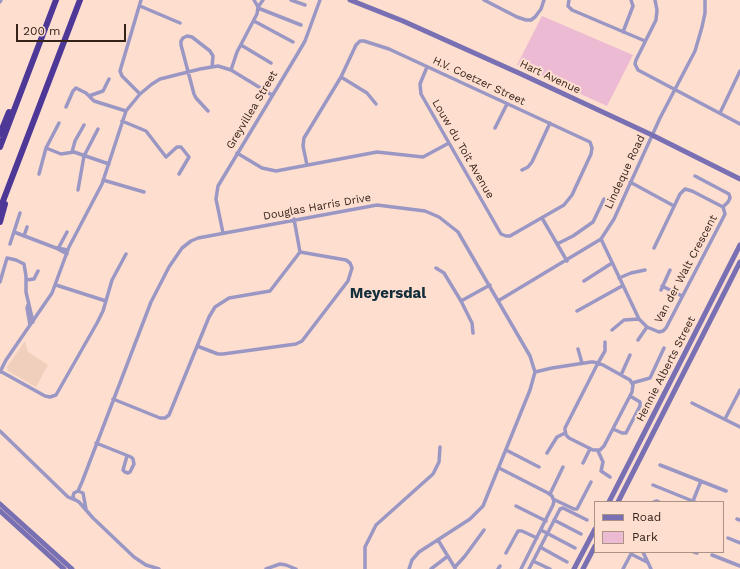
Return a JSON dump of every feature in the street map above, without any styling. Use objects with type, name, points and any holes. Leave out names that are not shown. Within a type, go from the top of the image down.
[{"type":"highway","points":[[0,147],[56,0]]},
{"type":"highway","points":[[0,209],[80,0]]},
{"type":"highway","points":[[0,134],[22,81],[30,69]]},
{"type":"highway","points":[[0,222],[8,189]]},
{"type":"street","points":[[140,94],[122,76],[120,71],[141,0]]},
{"type":"street","points":[[254,0],[258,8],[301,25]]},
{"type":"street","points":[[231,70],[235,57],[263,0]]},
{"type":"street","points":[[291,0],[305,5]]},
{"type":"street","name":"Greyvillea Street","points":[[223,233],[216,199],[220,181],[302,47],[320,0]]},
{"type":"street","name":"Hart Avenue","points":[[350,0],[403,21],[652,135],[740,179]]},
{"type":"street","points":[[484,0],[517,17],[531,20],[535,17],[544,0]]},
{"type":"street","points":[[569,0],[568,6],[572,10],[645,41]]},
{"type":"street","points":[[623,32],[633,6],[632,0]]},
{"type":"street","points":[[655,0],[657,10],[656,20],[636,60],[637,68],[640,72],[740,124]]},
{"type":"street","name":"Lindeque Road","points":[[498,301],[567,261],[601,239],[614,219],[652,135],[699,41],[705,13],[705,0]]},
{"type":"street","points":[[140,6],[180,23]]},
{"type":"street","points":[[254,21],[292,42]]},
{"type":"street","points":[[208,111],[196,98],[188,73],[181,43],[181,40],[185,36],[192,37],[212,53],[212,67]]},
{"type":"street","name":"H.V. Coetzer Street","points":[[307,165],[303,146],[304,140],[341,77],[355,47],[362,41],[388,49],[586,140],[592,145],[572,195],[564,205],[510,236],[505,236]]},
{"type":"street","points":[[241,45],[270,63]]},
{"type":"street","points":[[126,254],[115,275],[97,323],[54,396],[45,396],[0,371],[48,300],[56,285],[67,252],[99,192],[126,111],[140,94],[156,81],[218,66],[231,70],[272,95]]},
{"type":"street","name":"Louw du Toit Avenue","points":[[427,67],[420,84],[421,94],[500,232],[505,236]]},
{"type":"street","points":[[720,113],[740,71]]},
{"type":"street","points":[[341,77],[367,93],[376,104]]},
{"type":"street","points":[[89,96],[102,91],[109,79]]},
{"type":"street","points":[[66,107],[75,89],[85,92],[94,101],[126,111]]},
{"type":"street","points":[[495,128],[507,104]]},
{"type":"street","points":[[122,121],[146,131],[166,157],[178,146],[187,154],[188,158],[179,174]]},
{"type":"street","points":[[39,174],[46,148],[59,123]]},
{"type":"street","points":[[522,170],[528,167],[532,162],[550,124]]},
{"type":"street","points":[[72,152],[75,141],[84,125]]},
{"type":"street","points":[[78,190],[84,156],[98,129]]},
{"type":"street","points":[[237,153],[262,168],[270,171],[279,171],[377,152],[423,156],[449,143]]},
{"type":"street","points":[[46,148],[60,153],[72,152],[109,164]]},
{"type":"street","points":[[695,176],[729,194],[730,198],[723,207]]},
{"type":"street","points":[[103,180],[144,192]]},
{"type":"street","points":[[630,182],[674,206]]},
{"type":"street","name":"Van der Walt Crescent","points":[[601,239],[639,319],[647,327],[656,332],[663,331],[666,328],[723,218],[723,207],[685,189],[680,194],[654,248]]},
{"type":"street","points":[[557,244],[593,222],[604,199]]},
{"type":"street","name":"Douglas Harris Drive","points":[[86,510],[82,482],[151,302],[173,260],[182,248],[198,238],[377,205],[425,211],[439,217],[458,232],[530,356],[534,372]]},
{"type":"street","points":[[10,244],[20,213]]},
{"type":"street","points":[[542,218],[567,261]]},
{"type":"street","points":[[113,399],[158,417],[168,417],[173,409],[211,313],[218,304],[229,298],[269,291],[300,252],[294,220]]},
{"type":"street","points":[[24,236],[27,227]]},
{"type":"street","points":[[14,232],[67,252]]},
{"type":"street","points":[[57,248],[67,232]]},
{"type":"street","name":"Hennie Alberts Street","points":[[610,501],[740,245]]},
{"type":"street","points":[[198,346],[221,354],[296,344],[302,341],[348,281],[352,268],[350,262],[346,260],[300,252]]},
{"type":"street","points":[[0,282],[6,260],[8,258],[24,264],[26,280],[25,289],[30,326]]},
{"type":"street","name":"Hennie Alberts Street","points":[[619,501],[740,262]]},
{"type":"street","points":[[584,281],[612,263]]},
{"type":"street","points":[[436,268],[444,273],[461,301],[472,323],[473,333]]},
{"type":"street","points":[[619,278],[631,273],[646,270]]},
{"type":"street","points":[[670,270],[662,288],[682,296]]},
{"type":"street","points":[[26,280],[34,279],[38,271]]},
{"type":"street","points":[[56,285],[106,301]]},
{"type":"street","points":[[461,301],[490,285]]},
{"type":"street","points":[[577,311],[622,286]]},
{"type":"street","points":[[28,305],[30,307],[33,322]]},
{"type":"street","points":[[612,330],[624,320],[639,319]]},
{"type":"street","points":[[638,340],[647,327]]},
{"type":"street","points":[[598,451],[590,449],[568,438],[565,433],[565,428],[605,352],[604,342]]},
{"type":"street","points":[[632,383],[650,378],[664,348]]},
{"type":"street","points":[[578,349],[582,363]]},
{"type":"street","points":[[621,375],[630,355]]},
{"type":"street","points":[[409,569],[412,560],[416,555],[470,519],[479,511],[485,502],[533,382],[534,372],[591,362],[628,378],[632,383],[633,389],[603,447],[598,451]]},
{"type":"street","points":[[725,419],[740,390]]},
{"type":"street","points":[[613,429],[626,433],[640,406],[640,402],[630,396]]},
{"type":"street","points":[[692,403],[740,427]]},
{"type":"street","points":[[0,431],[63,490],[68,497],[77,501],[84,499]]},
{"type":"street","points":[[547,453],[557,437],[565,433]]},
{"type":"street","points":[[96,443],[127,456],[133,459],[134,461],[130,472],[128,473],[123,470],[127,456]]},
{"type":"street","points":[[365,569],[366,547],[376,525],[433,474],[439,462],[440,448]]},
{"type":"street","points":[[583,463],[590,449]]},
{"type":"street","points":[[506,450],[540,466]]},
{"type":"street","points":[[598,451],[602,462],[600,471],[610,476]]},
{"type":"street","points":[[660,466],[726,491]]},
{"type":"street","points":[[550,494],[563,467]]},
{"type":"street","points":[[499,468],[550,494],[553,499],[553,505],[546,521],[521,569]]},
{"type":"street","points":[[694,501],[701,481]]},
{"type":"street","points":[[82,482],[73,496],[77,501],[134,558],[146,565],[159,569]]},
{"type":"street","points":[[553,499],[577,509],[591,482]]},
{"type":"street","points":[[653,485],[687,501]]},
{"type":"street","points":[[63,490],[69,493],[83,493]]},
{"type":"street","points":[[0,504],[72,569]]},
{"type":"street","points":[[516,506],[546,521]]},
{"type":"street","points":[[529,569],[560,509],[562,508],[587,520]]},
{"type":"street","points":[[0,511],[64,569]]},
{"type":"street","points":[[554,520],[581,534]]},
{"type":"street","points":[[438,540],[455,568],[484,530]]},
{"type":"street","points":[[506,553],[518,531],[522,530],[537,538]]},
{"type":"street","points":[[541,530],[574,548]]},
{"type":"street","points":[[574,569],[594,531]]},
{"type":"street","points":[[728,538],[740,543]]},
{"type":"street","points":[[540,547],[567,562]]},
{"type":"street","points":[[583,569],[594,548]]},
{"type":"street","points":[[623,569],[631,553],[647,562]]},
{"type":"street","points":[[643,553],[651,569]]},
{"type":"street","points":[[712,555],[740,566]]},
{"type":"street","points":[[431,569],[448,556]]},
{"type":"street","points":[[533,561],[550,569]]},
{"type":"street","points":[[266,569],[280,564],[286,564],[296,569]]},
{"type":"shaded area","points":[[25,341],[28,352],[48,365],[36,387],[8,371],[7,367]]},
{"type":"green space","points":[[542,16],[633,55],[607,106],[517,65]]},
{"type":"district","name":"Meyersdal","points":[[388,294]]}]
